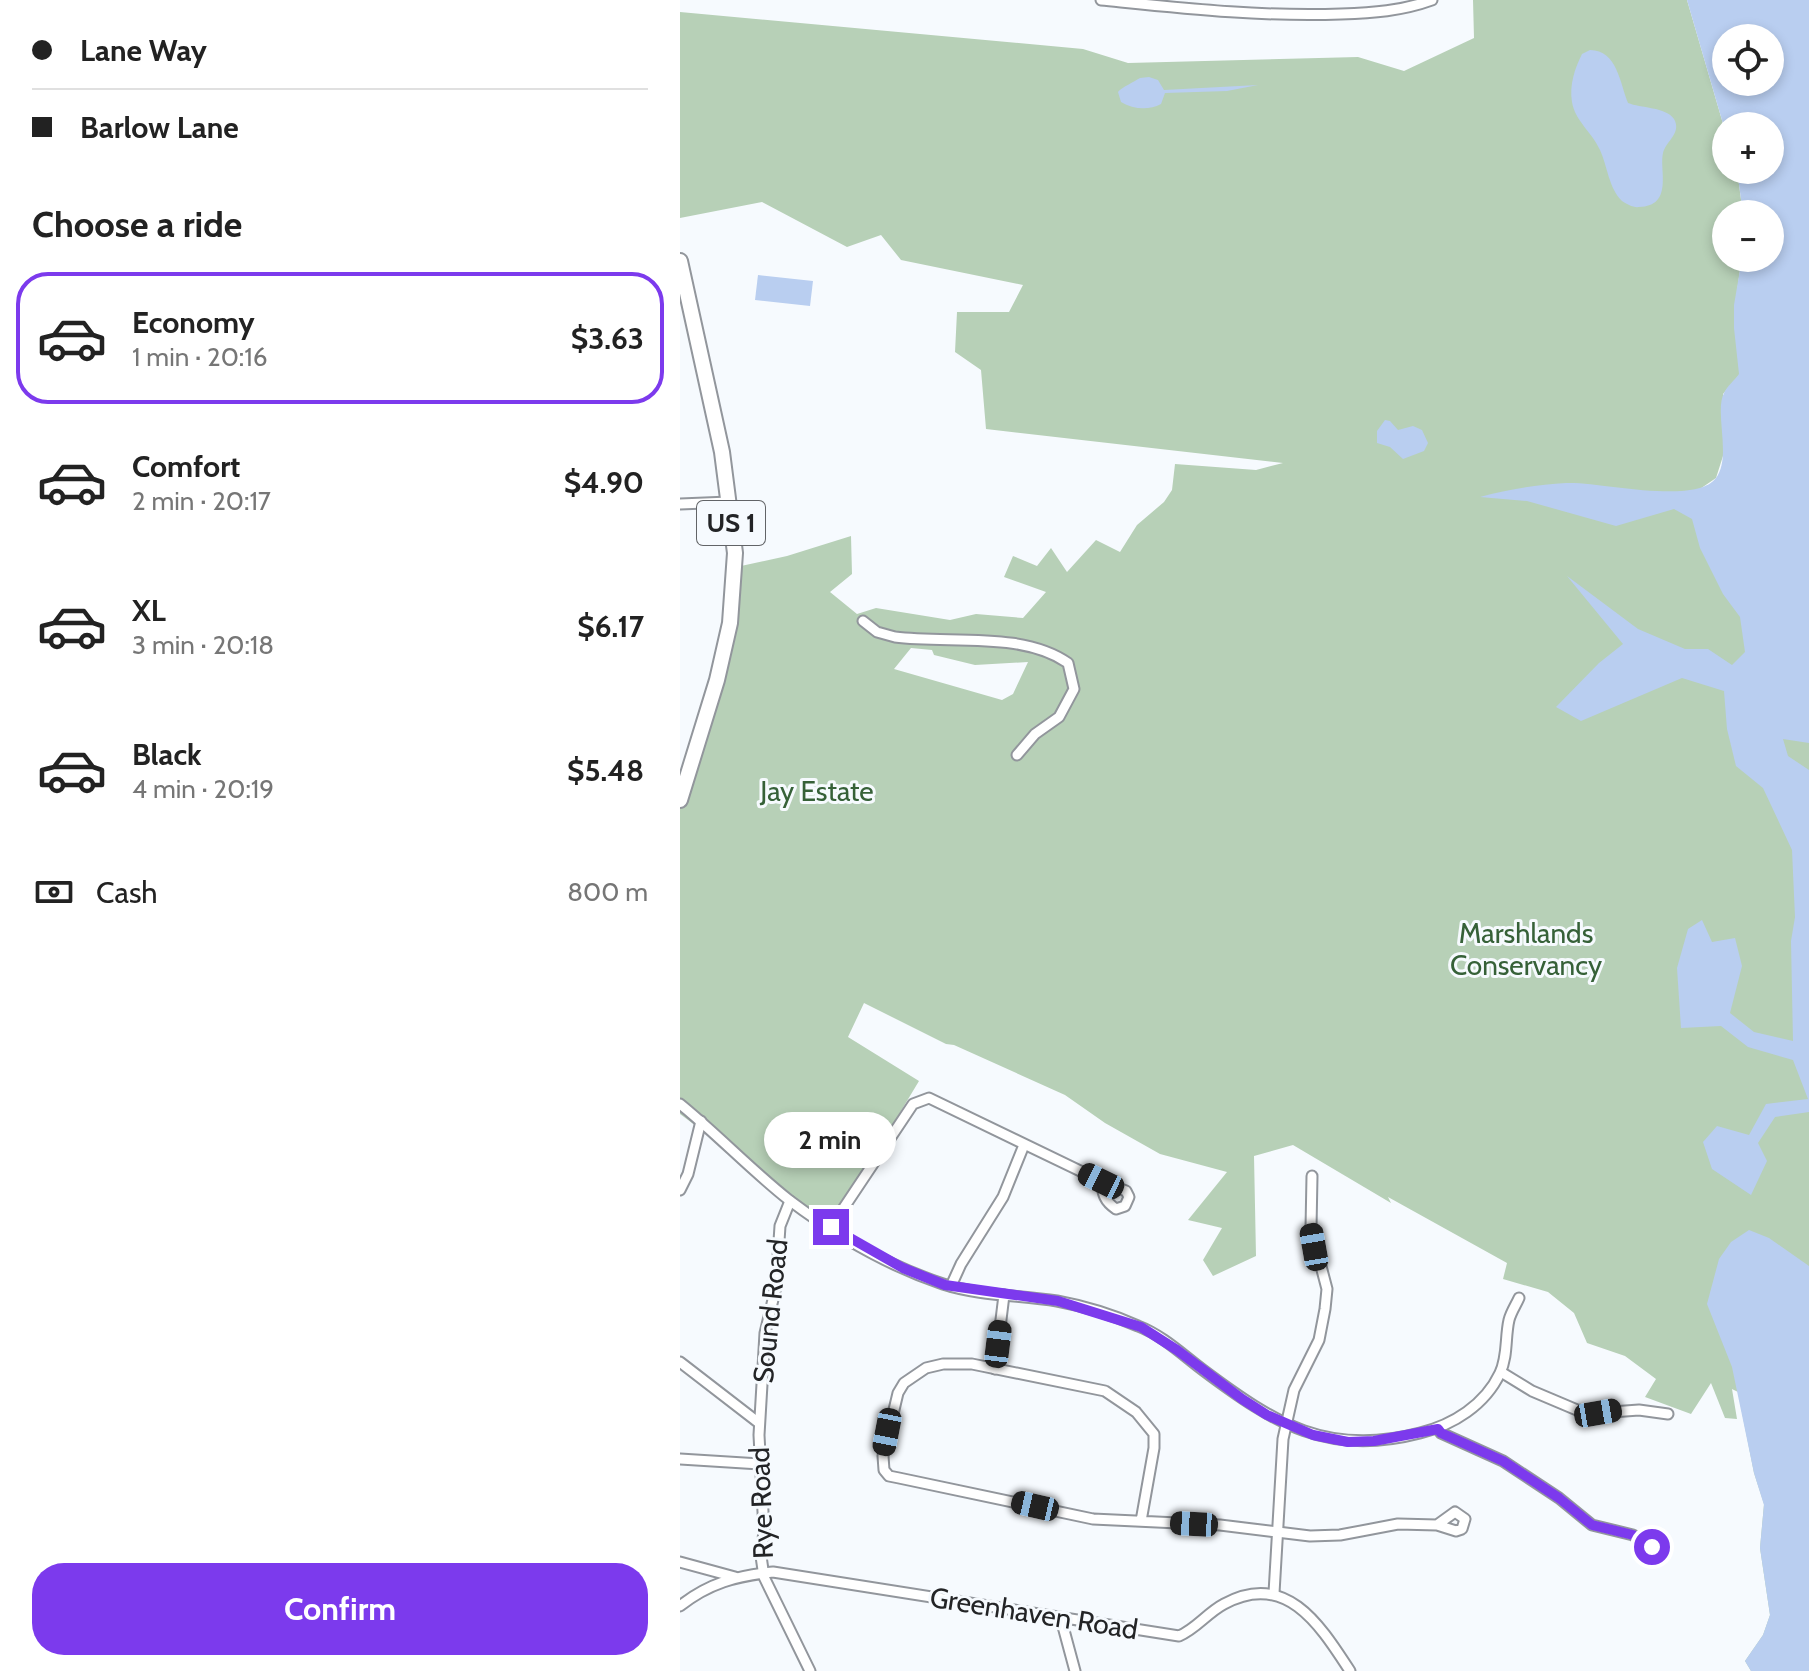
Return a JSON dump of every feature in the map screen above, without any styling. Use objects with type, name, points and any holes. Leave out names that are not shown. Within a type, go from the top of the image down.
[{"type":"main road","name":"US 1","points":[[680,261],[722,452],[735,553],[730,623],[717,680],[680,800]]},
{"type":"street","points":[[1101,0],[1259,15],[1386,12],[1432,0]]},
{"type":"street","points":[[680,504],[729,502]]},
{"type":"street","points":[[863,621],[877,632],[895,637],[1041,648],[1068,663],[1074,689],[1059,717],[1035,734],[1017,755]]},
{"type":"street","points":[[831,1227],[897,1126],[913,1104],[921,1099],[929,1098],[1101,1181]]},
{"type":"street","points":[[680,1104],[790,1201],[903,1268],[951,1286],[1068,1304],[1141,1327],[1242,1399],[1313,1435],[1348,1442],[1386,1440],[1438,1429],[1472,1408],[1501,1372],[1509,1319],[1519,1298]]},
{"type":"street","points":[[680,1190],[688,1174],[701,1121]]},
{"type":"street","points":[[951,1286],[961,1264],[1003,1197],[1024,1145]]},
{"type":"street","points":[[1312,1176],[1311,1228],[1327,1289],[1326,1306],[1319,1340],[1294,1390],[1283,1439],[1274,1593],[1289,1600],[1310,1617],[1350,1671]]},
{"type":"street","name":"Sound Road","points":[[759,1423],[765,1333],[776,1287],[780,1226],[790,1201]]},
{"type":"street","points":[[995,1369],[1004,1295]]},
{"type":"street","name":"Rye Road","points":[[680,1362],[759,1423],[763,1573],[810,1671]]},
{"type":"street","points":[[1141,1521],[1154,1434],[1136,1412],[1105,1391],[972,1364],[943,1364],[926,1368],[904,1383],[892,1409],[883,1456],[884,1470],[889,1476],[1093,1519],[1220,1525],[1310,1536],[1340,1535],[1398,1524],[1437,1525]]},
{"type":"street","points":[[1501,1372],[1532,1391],[1577,1410],[1598,1413],[1639,1410],[1668,1414]]},
{"type":"street","points":[[1438,1429],[1503,1461],[1559,1498],[1592,1525],[1633,1535],[1663,1557]]},
{"type":"street","points":[[680,1459],[760,1464]]},
{"type":"street","points":[[680,1562],[735,1577]]},
{"type":"street","name":"Greenhaven Road","points":[[680,1606],[720,1581],[763,1573],[820,1578],[1179,1636],[1191,1631],[1225,1604],[1251,1594],[1274,1593]]},
{"type":"street","points":[[1061,1619],[1075,1671]]},
{"type":"green space","points":[[1473,0],[1687,0],[1712,86],[1712,96],[1715,96],[1720,112],[1712,112],[1712,184],[1739,184],[1741,200],[1712,200],[1712,272],[1740,272],[1736,316],[1740,374],[1723,394],[1723,456],[1716,478],[1697,491],[1676,492],[1809,509],[1809,1671],[1751,1671],[1745,1661],[1763,1635],[1770,1615],[1760,1548],[1764,1504],[1754,1473],[1738,1392],[1732,1389],[1737,1419],[1725,1418],[1711,1383],[1691,1414],[1645,1397],[1656,1379],[1625,1356],[1587,1343],[1574,1313],[1548,1292],[1503,1279],[1507,1263],[1388,1197],[1391,1203],[1293,1145],[1254,1156],[1256,1256],[1213,1276],[1203,1260],[1222,1228],[1188,1220],[1227,1172],[1160,1154],[1105,1123],[1065,1095],[946,1044],[864,1003],[848,1037],[919,1081],[831,1227],[680,1114],[680,777],[735,632],[730,623],[741,566],[787,556],[851,536],[852,574],[830,592],[857,614],[876,608],[950,620],[976,614],[1023,618],[1046,592],[1004,577],[1013,556],[1037,566],[1051,548],[1067,572],[1096,540],[1120,552],[1137,525],[1164,502],[1172,490],[1175,464],[1256,470],[1283,463],[986,429],[981,370],[955,352],[957,312],[1009,312],[1023,285],[901,260],[881,235],[847,247],[762,202],[680,218],[680,12],[1083,49],[1128,63],[1358,57],[1404,71],[1474,38]],"holes":[[[911,648],[932,650],[934,655],[975,665],[1028,662],[1013,694],[1002,700],[894,669]]]},
{"type":"water","points":[[1687,0],[1809,0],[1809,743],[1783,739],[1788,756],[1809,770],[1809,1112],[1775,1117],[1758,1143],[1767,1161],[1751,1195],[1712,1169],[1703,1142],[1717,1126],[1749,1135],[1766,1104],[1808,1099],[1793,1060],[1748,1047],[1721,1026],[1681,1028],[1677,968],[1688,929],[1702,920],[1712,942],[1735,938],[1742,966],[1730,1013],[1754,1032],[1793,1041],[1791,941],[1795,917],[1792,850],[1763,788],[1736,766],[1727,729],[1724,691],[1682,678],[1581,721],[1556,707],[1599,663],[1623,644],[1567,576],[1638,629],[1685,649],[1708,649],[1732,665],[1745,652],[1740,617],[1723,594],[1700,548],[1692,519],[1674,509],[1616,526],[1527,501],[1480,497],[1566,483],[1646,490],[1688,490],[1705,486],[1716,478],[1723,459],[1721,401],[1725,390],[1739,374],[1734,305],[1740,272],[1784,272],[1784,200],[1741,200],[1739,184],[1784,184],[1784,112],[1720,112],[1715,96],[1784,96],[1784,24],[1712,24],[1712,86]]},
{"type":"water","points":[[1590,50],[1599,51],[1612,61],[1628,103],[1665,112],[1676,124],[1675,133],[1663,153],[1661,194],[1650,205],[1632,206],[1618,196],[1600,150],[1574,109],[1571,96],[1573,77],[1582,54]]},
{"type":"water","points":[[1140,78],[1158,80],[1164,90],[1258,85],[1227,91],[1165,93],[1161,104],[1146,108],[1121,102],[1120,90]]},
{"type":"water","points":[[758,275],[813,281],[810,306],[755,300]]},
{"type":"water","points":[[1385,420],[1398,430],[1413,426],[1422,430],[1428,443],[1424,451],[1403,459],[1390,447],[1377,443],[1377,431]]},
{"type":"water","points":[[1749,1230],[1769,1238],[1809,1266],[1809,1671],[1751,1671],[1745,1661],[1763,1635],[1770,1615],[1760,1548],[1764,1505],[1754,1473],[1732,1367],[1707,1304],[1719,1259],[1731,1242]]},
{"type":"route","points":[[831,1227],[903,1268],[945,1285],[1058,1301],[1141,1327],[1267,1415],[1313,1435],[1348,1442],[1374,1441],[1438,1429],[1503,1461],[1559,1498],[1592,1525],[1633,1535],[1652,1547]]},
{"type":"park label","name":"Jay Estate","points":[[817,791]]},
{"type":"park label","name":"Marshlands Conservancy","points":[[1526,949]]}]
